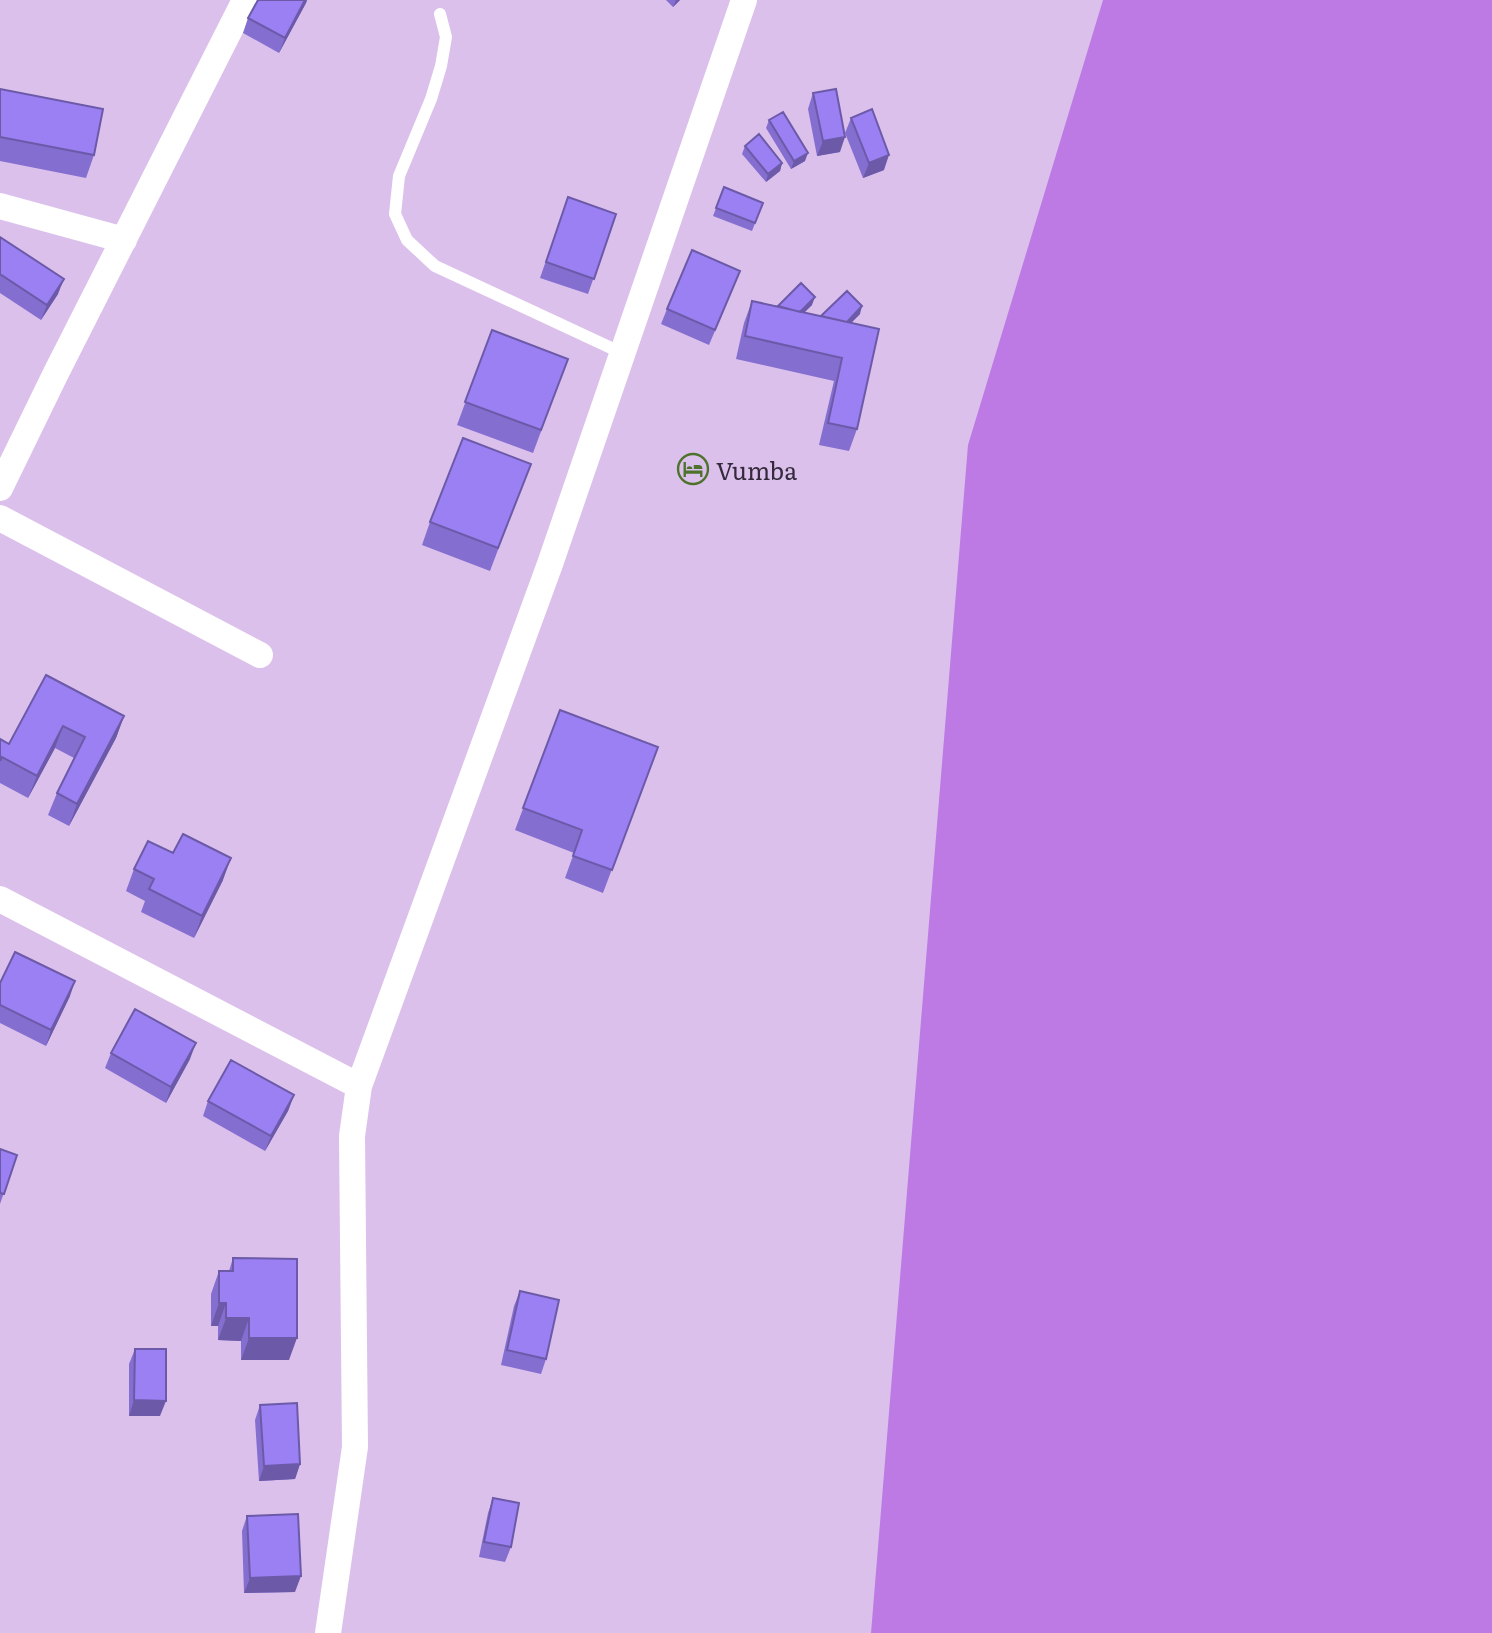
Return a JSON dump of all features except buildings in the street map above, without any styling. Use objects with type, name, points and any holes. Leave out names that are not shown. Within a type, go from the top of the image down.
[{"type":"street","points":[[0,488],[245,0]]},
{"type":"street","points":[[328,1633],[355,1447],[352,1136],[359,1086],[550,564],[744,0]]},
{"type":"street","points":[[0,206],[124,240]]},
{"type":"street","points":[[0,518],[260,655]]},
{"type":"street","points":[[0,899],[359,1086]]},
{"type":"lane","points":[[440,14],[446,37],[440,66],[431,99],[399,176],[395,214],[407,240],[435,266],[622,353]]},
{"type":"shaded area","points":[[1103,0],[1492,0],[1492,1633],[871,1633],[968,445]]},
{"type":"place","name":"Vumba","points":[[693,469]]}]
